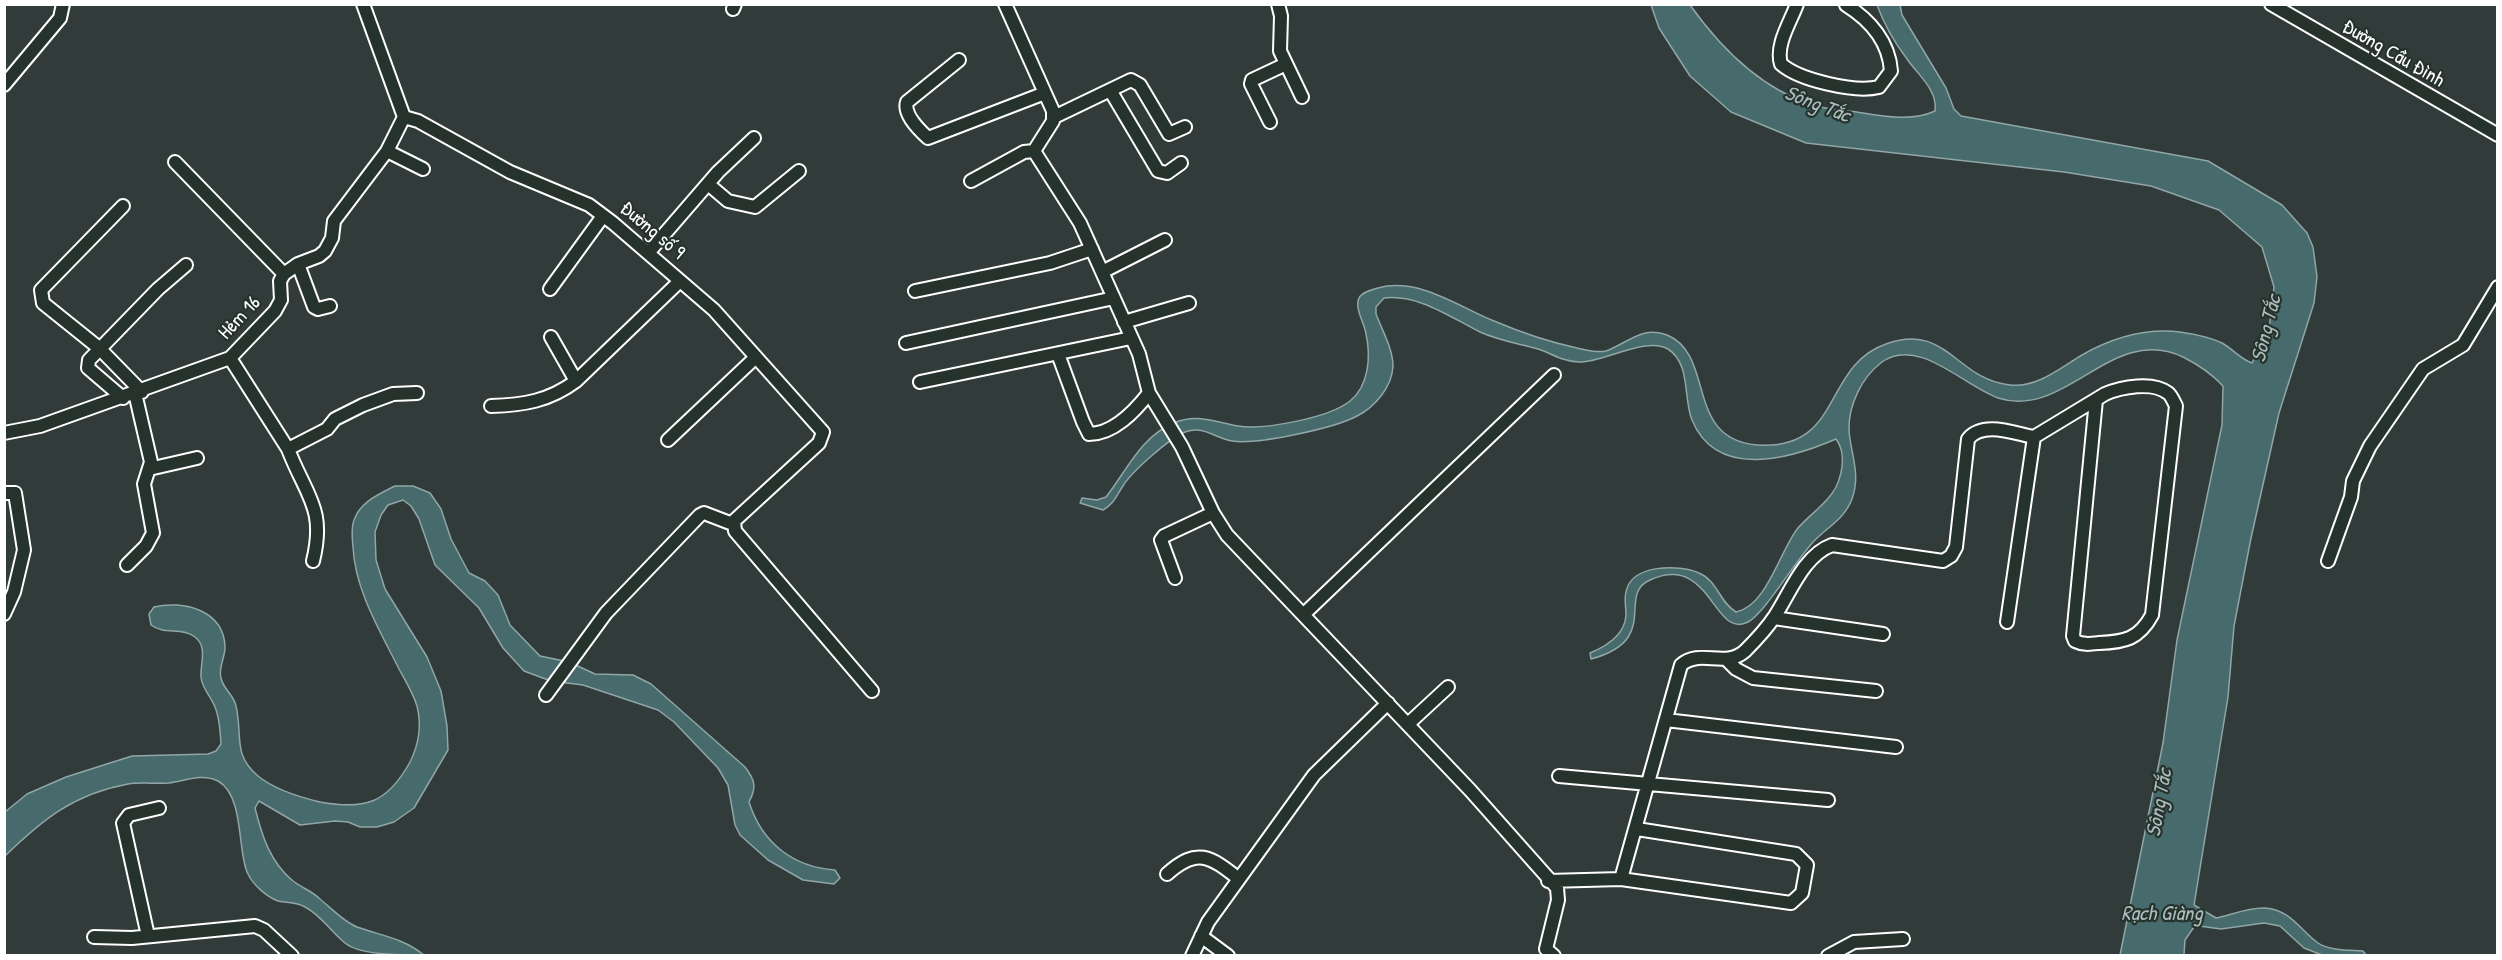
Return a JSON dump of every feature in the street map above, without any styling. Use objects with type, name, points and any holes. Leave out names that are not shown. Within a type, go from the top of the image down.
[{"type":"street","points":[[4,85],[60,18],[63,4]]},
{"type":"street","points":[[175,162],[284,274],[298,264],[319,256],[325,251],[332,238],[334,221],[387,151],[404,117],[363,4]]},
{"type":"street","points":[[1005,4],[1054,117]]},
{"type":"street","points":[[1278,4],[1281,16],[1279,45],[1302,97]]},
{"type":"street","name":"Đường Cầu Đình","points":[[2271,4],[2498,135]]},
{"type":"street","points":[[1793,6],[1779,54],[1781,63],[1820,81],[1861,88],[1880,87],[1892,71],[1882,39],[1870,24],[1846,5]]},
{"type":"street","points":[[959,60],[906,106],[907,112],[928,138],[1045,93]]},
{"type":"street","points":[[1270,122],[1251,84],[1252,80],[1286,64]]},
{"type":"street","points":[[1034,151],[1054,117],[1131,80],[1137,81],[1166,131],[1173,134],[1185,127]]},
{"type":"street","points":[[1110,90],[1158,171],[1167,173],[1180,163]]},
{"type":"street","name":"Đường số 9","points":[[404,117],[418,121],[510,172],[589,205],[714,310],[823,432],[819,443],[734,521]]},
{"type":"street","points":[[648,253],[708,184],[754,138]]},
{"type":"street","points":[[387,151],[423,169]]},
{"type":"street","points":[[971,181],[1024,152],[1034,151]]},
{"type":"street","points":[[1034,151],[1080,223],[1139,354],[1152,398],[1182,447],[1213,513],[1227,535],[1470,790],[1558,893],[1546,949],[1554,956]]},
{"type":"street","points":[[708,184],[728,201],[755,207],[799,171]]},
{"type":"street","points":[[123,206],[41,290],[43,303],[99,348],[139,393],[151,462],[144,484],[153,533],[146,546],[127,565]]},
{"type":"street","points":[[550,289],[603,216]]},
{"type":"street","points":[[1102,272],[1165,240]]},
{"type":"street","points":[[915,291],[1050,263],[1092,249]]},
{"type":"street","points":[[298,264],[314,307],[318,309],[330,306]]},
{"type":"street","points":[[123,398],[88,368],[89,360],[158,290],[186,266]]},
{"type":"street","name":"Hẻm 16","points":[[5,431],[40,426],[139,393],[230,358],[275,311],[281,300],[280,281],[284,274]]},
{"type":"street","points":[[491,406],[541,401],[576,381],[680,281]]},
{"type":"street","points":[[2328,561],[2352,497],[2353,481],[2375,438],[2423,369],[2463,345],[2498,287]]},
{"type":"street","points":[[906,343],[1114,298]]},
{"type":"street","points":[[1124,322],[1190,303]]},
{"type":"street","points":[[551,337],[576,381]]},
{"type":"street","points":[[920,382],[1131,338]]},
{"type":"street","points":[[1058,354],[1089,434],[1113,427],[1152,398]]},
{"type":"street","points":[[668,440],[756,357]]},
{"type":"street","points":[[230,358],[288,449],[318,515],[320,532],[313,561]]},
{"type":"street","points":[[1304,614],[1554,375]]},
{"type":"street","points":[[1622,879],[1681,664],[1694,657],[1728,661],[1743,652],[1774,618],[1798,578],[1825,548],[1832,545],[1943,561],[1950,556],[1956,547],[1968,439],[1975,430],[1985,429],[2034,437],[2096,400],[2114,390],[2154,388],[2169,393],[2176,406],[2152,615],[2146,627],[2127,642],[2082,644],[2075,641],[2073,636],[2096,400]]},
{"type":"street","points":[[288,449],[327,429],[335,419],[363,405],[393,394],[417,393]]},
{"type":"street","points":[[2007,622],[2034,437]]},
{"type":"street","points":[[149,469],[197,458]]},
{"type":"street","points":[[4,493],[15,493],[24,550],[14,592],[4,614]]},
{"type":"street","points":[[549,690],[574,653],[606,613],[700,514],[704,513],[730,523],[734,521],[735,531],[872,691]]},
{"type":"street","points":[[1175,578],[1161,540],[1164,536],[1213,513]]},
{"type":"street","points":[[1774,618],[1883,634]]},
{"type":"street","points":[[1728,661],[1736,669],[1752,678],[1876,691]]},
{"type":"street","points":[[1408,724],[1448,687]]},
{"type":"street","points":[[1192,956],[1201,936],[1239,879],[1314,775],[1388,703]]},
{"type":"street","points":[[1666,720],[1896,747]]},
{"type":"street","points":[[1559,776],[1828,800]]},
{"type":"street","points":[[148,936],[123,823],[129,815],[159,808]]},
{"type":"street","points":[[1548,881],[1622,879],[1791,903],[1802,892],[1807,865],[1796,854],[1637,829]]},
{"type":"street","points":[[1167,874],[1183,860],[1191,857],[1214,860],[1239,879]]},
{"type":"street","points":[[94,937],[148,936],[255,926],[264,930],[292,956]]},
{"type":"street","points":[[1201,936],[1228,956]]},
{"type":"street","points":[[1828,956],[1854,942],[1903,939]]},
{"type":"water","name":"Rạch Giàng","points":[[1651,5],[1690,5],[1728,51],[1743,65],[1776,89],[1794,98],[1831,109],[1890,117],[1918,116],[1935,111],[1933,96],[1886,26],[1877,5],[1900,5],[1902,15],[1946,88],[1954,109],[1961,116],[2208,161],[2282,205],[2307,233],[2313,247],[2317,277],[2314,303],[2279,413],[2251,538],[2234,626],[2228,697],[2194,905],[2216,918],[2253,909],[2265,908],[2282,912],[2323,946],[2340,950],[2363,951],[2366,955],[2322,955],[2304,948],[2280,926],[2264,923],[2221,929],[2194,927],[2185,940],[2184,955],[2120,955],[2163,743],[2177,640],[2222,425],[2223,386],[2214,377],[2183,357],[2157,350],[2134,352],[2111,361],[2046,396],[2023,401],[1998,398],[1926,359],[1911,355],[1896,356],[1882,362],[1868,375],[1851,411],[1849,431],[1856,481],[1849,506],[1841,517],[1808,548],[1755,617],[1748,622],[1736,624],[1726,619],[1699,586],[1686,577],[1670,575],[1650,580],[1641,587],[1636,596],[1632,630],[1625,641],[1613,651],[1591,659],[1590,653],[1603,647],[1619,634],[1625,622],[1625,595],[1630,583],[1646,571],[1680,568],[1699,573],[1710,581],[1730,608],[1736,612],[1747,608],[1764,589],[1798,528],[1833,493],[1842,462],[1841,450],[1836,439],[1798,453],[1778,457],[1757,460],[1737,458],[1719,451],[1704,439],[1689,411],[1680,363],[1668,349],[1659,346],[1637,347],[1590,361],[1569,361],[1480,332],[1421,303],[1384,298],[1376,307],[1376,314],[1391,353],[1392,374],[1381,396],[1364,412],[1332,426],[1277,438],[1244,442],[1232,441],[1198,430],[1185,432],[1142,464],[1127,480],[1110,505],[1103,510],[1080,503],[1082,498],[1097,500],[1106,497],[1143,446],[1162,429],[1174,423],[1198,418],[1238,426],[1264,426],[1327,413],[1350,401],[1365,379],[1368,361],[1366,334],[1358,306],[1359,298],[1370,290],[1393,286],[1408,286],[1423,290],[1514,329],[1556,343],[1599,352],[1650,332],[1667,335],[1682,345],[1691,360],[1709,413],[1719,428],[1734,439],[1757,445],[1785,443],[1804,435],[1819,421],[1851,370],[1866,355],[1886,344],[1907,339],[1923,340],[1938,346],[1976,373],[1991,381],[2010,385],[2039,380],[2093,349],[2117,339],[2142,333],[2180,332],[2212,339],[2252,363],[2269,330],[2274,287],[2262,247],[2219,210],[2151,186],[2064,172],[1806,143],[1731,112],[1690,76],[1659,28]]},
{"type":"water","points":[[395,486],[413,486],[430,493],[441,509],[451,539],[469,573],[485,581],[498,595],[510,625],[540,656],[569,662],[595,674],[633,675],[651,684],[745,767],[754,784],[749,802],[762,830],[771,841],[793,858],[806,864],[835,870],[840,878],[834,884],[803,880],[768,860],[740,835],[735,825],[728,785],[718,768],[674,722],[658,710],[583,685],[551,681],[524,671],[503,648],[479,608],[435,565],[419,519],[411,506],[403,500],[388,505],[381,515],[375,532],[376,560],[385,589],[427,657],[441,691],[447,726],[448,750],[414,808],[394,822],[377,827],[360,827],[348,822],[335,821],[300,825],[259,801],[255,808],[264,838],[273,857],[278,866],[293,881],[314,894],[352,925],[400,941],[424,955],[383,954],[352,947],[311,910],[298,904],[269,897],[248,874],[233,799],[227,788],[212,779],[128,784],[91,794],[75,801],[46,820],[5,856],[5,812],[27,794],[66,777],[132,756],[208,754],[216,751],[221,744],[217,711],[202,681],[202,651],[199,641],[184,632],[162,630],[151,625],[149,614],[154,607],[165,605],[189,607],[210,616],[218,624],[223,634],[225,647],[220,670],[221,678],[236,706],[241,752],[250,768],[258,776],[288,792],[320,802],[336,804],[362,804],[373,801],[392,787],[410,762],[416,748],[419,735],[419,713],[411,691],[363,594],[355,563],[352,526],[361,508],[371,499]]},
{"type":"water label","name":"Sông Tắc","points":[[1817,105]]},
{"type":"water label","name":"Sông Tắc","points":[[2267,329]]},
{"type":"water label","name":"Sông Tắc","points":[[2160,803]]}]
